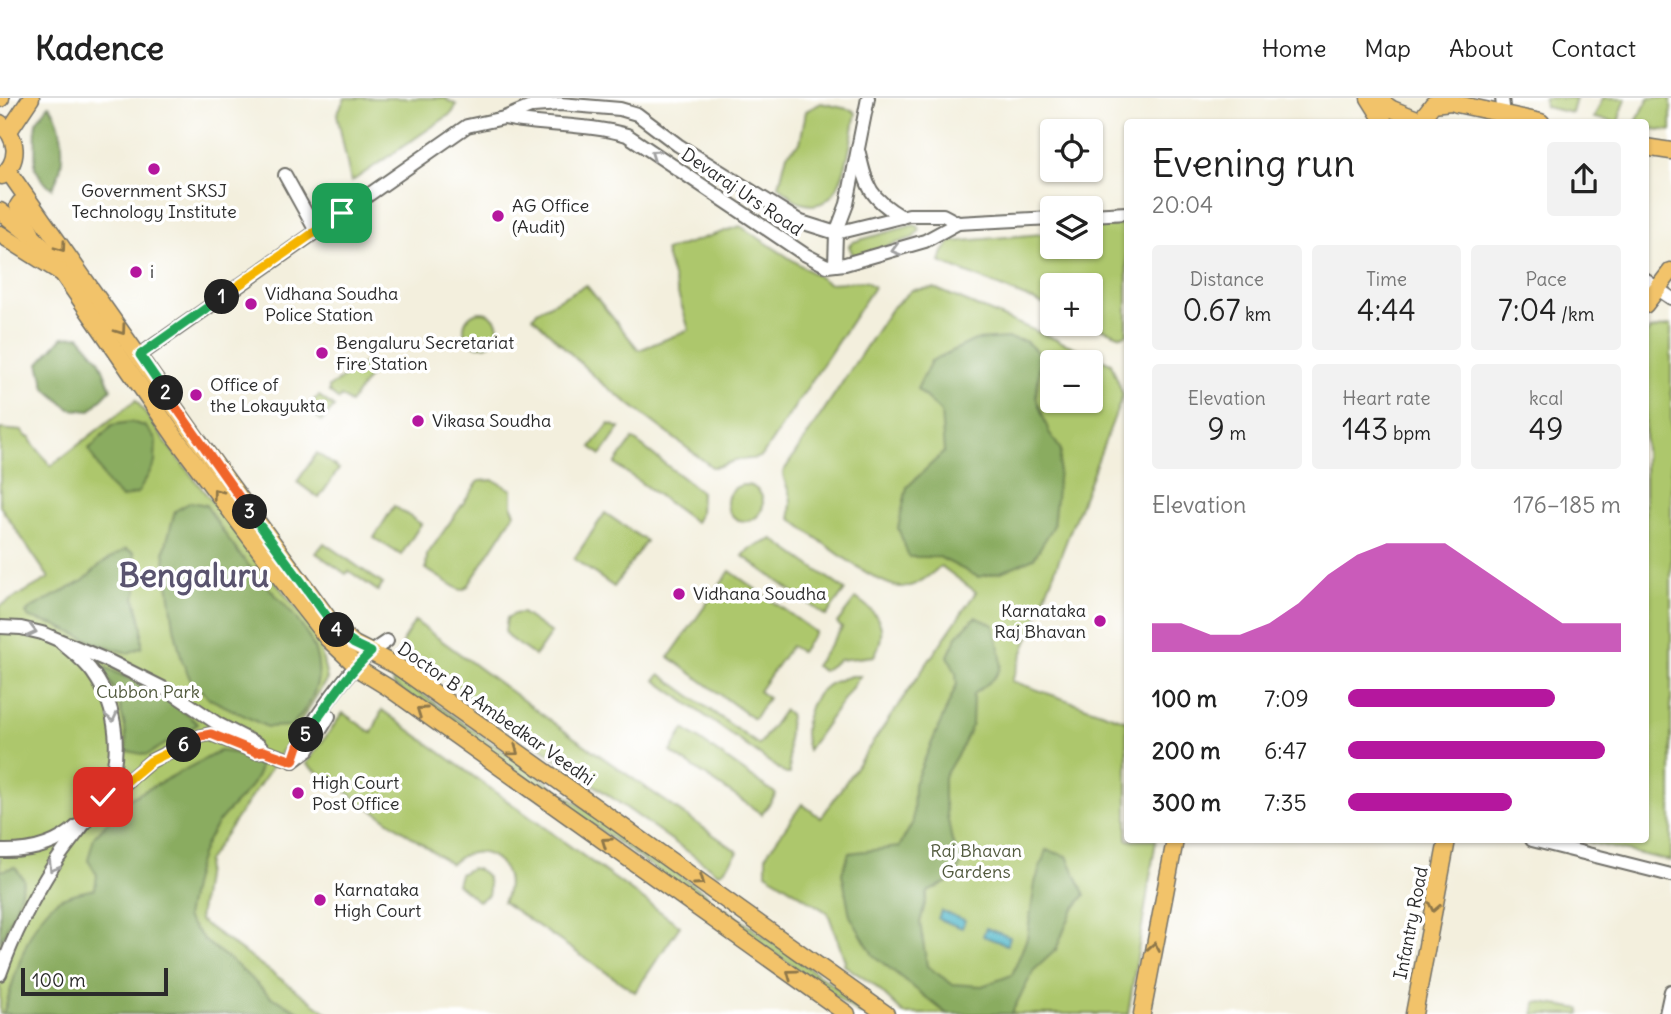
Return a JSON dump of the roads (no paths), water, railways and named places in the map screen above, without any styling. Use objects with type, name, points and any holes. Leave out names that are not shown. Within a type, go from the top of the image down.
[{"type":"main road","points":[[4,174],[13,161],[15,150],[4,127],[22,114],[31,98]]},
{"type":"main road","points":[[1369,98],[1388,115],[1408,119]]},
{"type":"main road","points":[[1376,98],[1388,115]]},
{"type":"main road","points":[[1424,119],[1433,104],[1447,100],[1499,106],[1533,119]]},
{"type":"main road","points":[[1649,148],[1671,151]]},
{"type":"main road","name":"Doctor B R Ambedkar Veedhi","points":[[4,174],[20,185],[34,210],[330,622],[354,644],[397,666],[886,1014]]},
{"type":"main road","points":[[34,210],[26,204],[20,203],[18,206],[34,238]]},
{"type":"main road","points":[[0,211],[34,238],[65,275],[128,370],[207,479],[327,638],[359,669],[847,1014]]},
{"type":"main road","points":[[0,234],[65,275]]},
{"type":"main road","points":[[1658,289],[1671,271]]},
{"type":"main road","points":[[1142,1014],[1174,843]]},
{"type":"main road","name":"Infantry Road","points":[[1414,1014],[1446,843]]},
{"type":"street","points":[[868,98],[847,204],[836,233],[835,265],[925,241],[958,223],[1040,219]]},
{"type":"street","name":"Devaraj Urs Road","points":[[140,355],[467,126],[504,118],[526,108],[560,104],[620,109],[637,114],[678,145],[801,222],[836,233]]},
{"type":"street","name":"Devaraj Urs Road","points":[[504,118],[532,125],[585,127],[627,135],[804,254],[827,266],[835,265]]},
{"type":"street","points":[[858,149],[866,182],[882,205],[902,217]]},
{"type":"street","points":[[285,175],[316,231]]},
{"type":"street","points":[[1103,213],[1123,211]]},
{"type":"street","points":[[836,233],[920,215],[943,215],[958,223]]},
{"type":"street","points":[[920,215],[932,230],[925,241]]},
{"type":"street","points":[[0,627],[42,633],[111,662],[171,692],[218,724],[260,744],[264,751]]},
{"type":"street","points":[[0,974],[15,933],[29,906],[108,788],[116,755],[115,729],[106,695],[92,671],[62,642]]},
{"type":"street","points":[[103,797],[116,790],[151,761],[201,736],[211,734],[256,752],[264,751],[293,761],[308,750],[359,669],[374,654]]},
{"type":"street","points":[[0,851],[19,852],[47,845],[72,831],[93,812]]},
{"type":"street","points":[[1544,843],[1671,875]]},
{"type":"street","points":[[1666,1014],[1671,992]]},
{"type":"water","points":[[941,911],[965,920],[962,928],[938,919]]},
{"type":"water","points":[[986,928],[1010,937],[1007,945],[983,936]]},
{"type":"place","name":"Government SKSJ Technology Institute","points":[[154,169]]},
{"type":"place","name":"AG Office (Audit)","points":[[498,216]]},
{"type":"place","name":"i","points":[[136,272]]},
{"type":"place","name":"Vidhana Soudha Police Station","points":[[251,304]]},
{"type":"place","name":"Bengaluru Secretariat Fire Station","points":[[322,353]]},
{"type":"place","name":"Office of the Lokayukta","points":[[196,395]]},
{"type":"place","name":"Vikasa Soudha","points":[[418,421]]},
{"type":"place","name":"Vidhana Soudha","points":[[679,594]]},
{"type":"place","name":"Karnataka Raj Bhavan","points":[[1100,621]]},
{"type":"place","name":"High Court Post Office","points":[[298,793]]},
{"type":"place","name":"Karnataka High Court","points":[[320,900]]},
{"type":"district","name":"Bengaluru","points":[[194,576]]},
{"type":"park label","name":"Cubbon Park","points":[[148,692]]},
{"type":"park label","name":"Raj Bhavan Gardens","points":[[976,861]]}]
